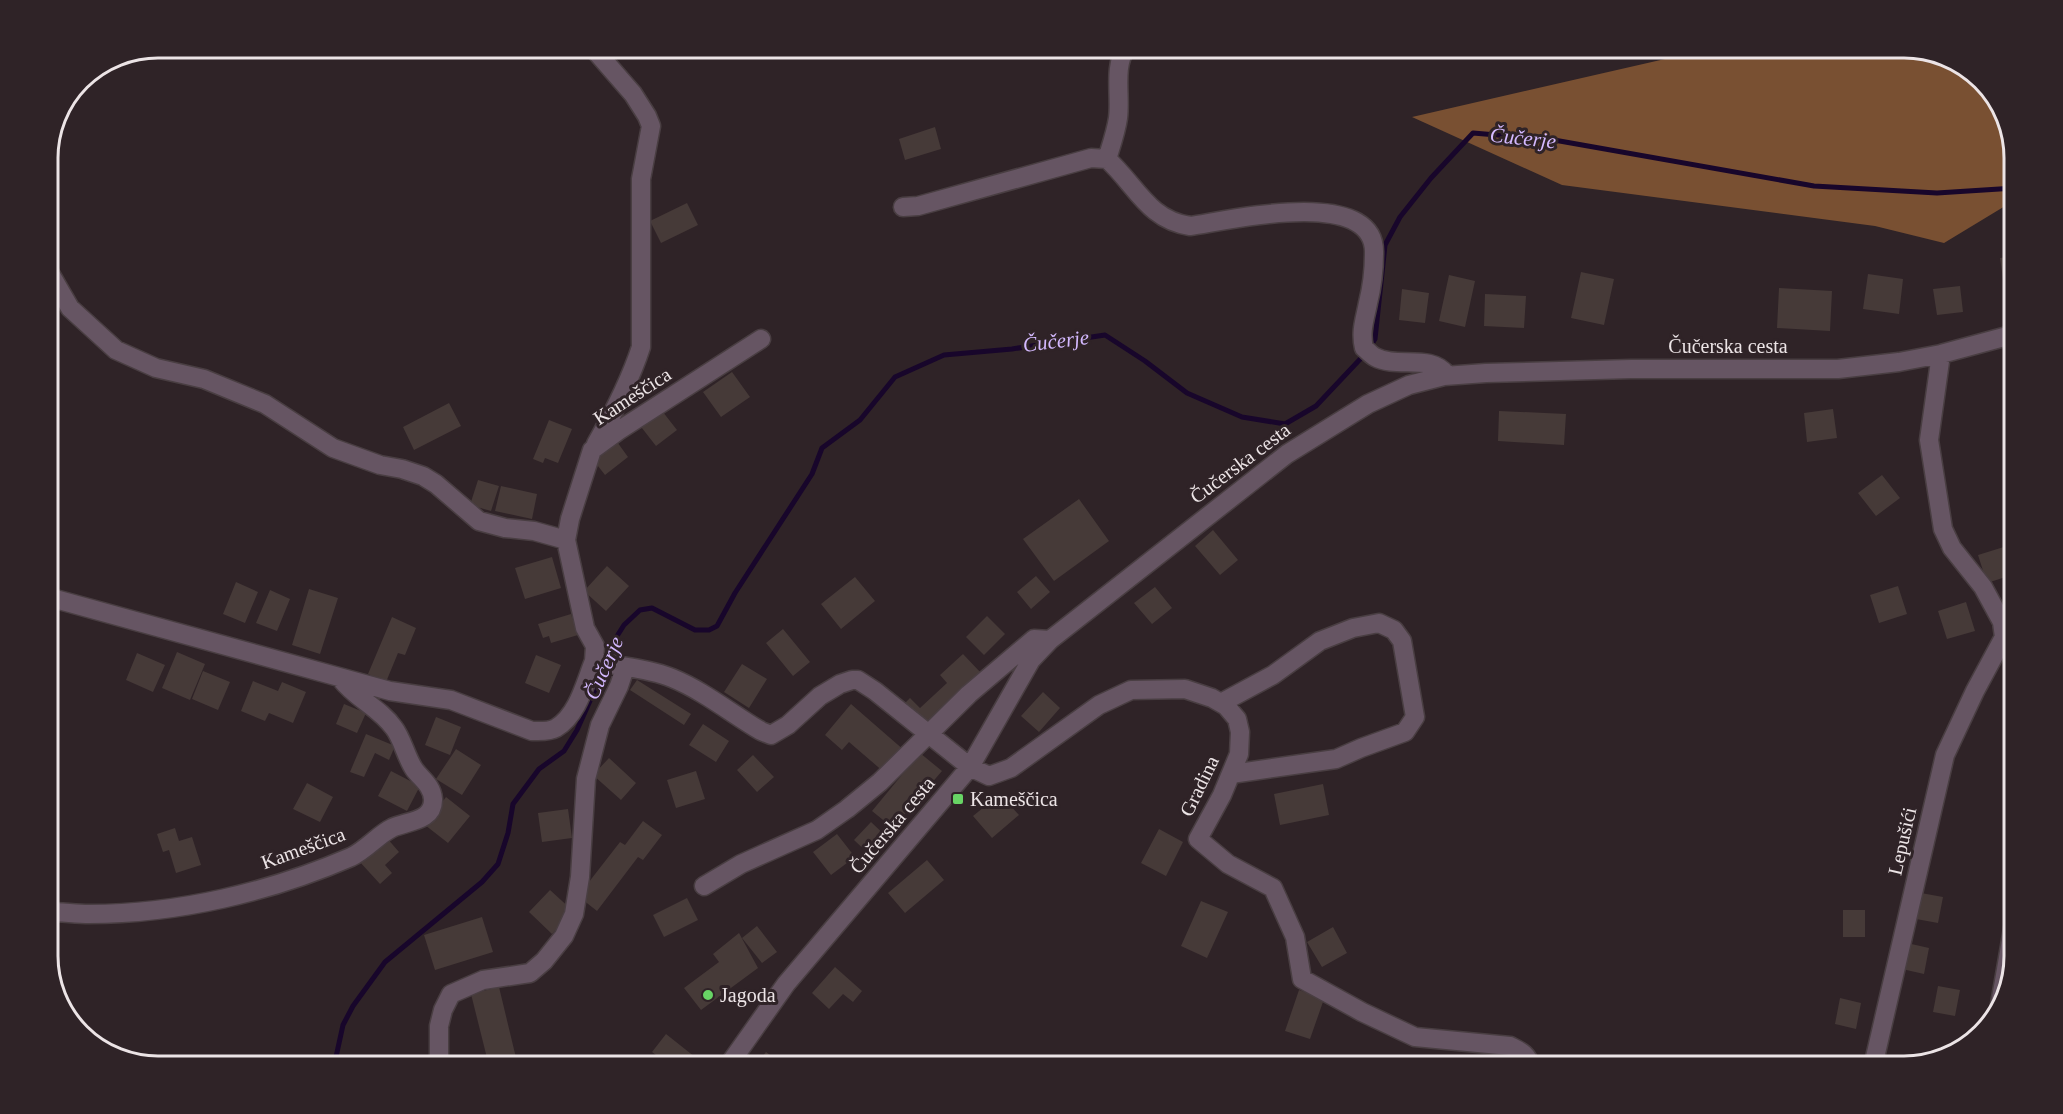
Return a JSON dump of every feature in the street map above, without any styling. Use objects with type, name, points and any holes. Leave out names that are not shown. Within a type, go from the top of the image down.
[{"type":"street","points":[[592,450],[617,406],[641,346],[641,179],[651,126],[633,94],[602,58]]},
{"type":"street","points":[[1107,159],[1118,119],[1121,58]]},
{"type":"street","points":[[903,207],[918,206],[1091,158],[1107,159],[1150,207],[1173,224],[1190,226],[1301,211],[1333,213],[1360,225],[1371,236],[1374,250],[1369,301],[1361,331],[1364,348],[1376,357],[1394,362],[1436,364],[1447,375]]},
{"type":"street","points":[[59,289],[70,308],[116,350],[156,368],[204,379],[265,404],[333,448],[381,465],[423,476],[436,484],[479,521],[505,528],[534,531],[566,540]]},
{"type":"street","name":"Čučerska cesta","points":[[736,1056],[786,984],[970,767],[1030,660],[1050,640],[1287,454],[1368,404],[1409,385],[1447,375],[1632,369],[1838,369],[1899,362],[1941,354],[2004,337]]},
{"type":"street","name":"Kameščica","points":[[59,600],[390,691],[451,700],[532,731],[555,728],[573,711],[608,664],[585,628],[566,540],[571,514],[592,450],[761,339]]},
{"type":"street","points":[[1941,354],[1929,440],[1943,529],[1952,548],[1983,587],[2002,622],[2004,637]]},
{"type":"street","points":[[571,514],[567,499],[568,485],[577,464]]},
{"type":"street","points":[[608,664],[648,670],[673,678],[771,735],[788,725],[820,696],[840,684],[858,680],[970,767],[989,776],[1011,768],[1099,705],[1131,690],[1185,689],[1221,703],[1273,675],[1320,641],[1353,628],[1379,623],[1395,630],[1402,641],[1416,717],[1405,732],[1336,759],[1231,774]]},
{"type":"street","name":"Lepušići","points":[[1876,1056],[1945,754],[2004,637]]},
{"type":"street","points":[[704,886],[741,864],[817,830],[847,809],[880,782],[969,694],[1034,639],[1050,640]]},
{"type":"street","points":[[439,1056],[439,1026],[443,1010],[452,994],[483,980],[530,973],[544,961],[564,936],[571,922],[580,877],[586,779],[600,725],[620,686],[608,664]]},
{"type":"street","name":"Kameščica","points":[[59,913],[89,914],[135,911],[211,902],[337,862],[354,855],[390,828],[421,819],[429,812],[433,800],[428,784],[415,771],[396,729],[375,707],[349,689],[340,678]]},
{"type":"street","name":"Gradina","points":[[1221,703],[1237,719],[1240,732],[1239,754],[1222,795],[1198,839],[1228,864],[1273,888],[1295,937],[1302,979],[1415,1037],[1510,1046],[1525,1056]]},
{"type":"shaded area","points":[[1669,58],[1918,59],[1931,62],[1960,75],[1980,92],[1988,103],[2003,139],[2004,207],[1944,243],[1875,226],[1562,185],[1412,117]]},
{"type":"building","points":[[935,127],[941,149],[905,160],[899,139]]},
{"type":"building","points":[[687,203],[698,225],[661,243],[650,221]]},
{"type":"building","points":[[2004,257],[2004,286],[2000,258]]},
{"type":"building","points":[[1581,272],[1614,279],[1604,325],[1571,318]]},
{"type":"building","points":[[1868,274],[1903,279],[1899,314],[1863,309]]},
{"type":"building","points":[[1449,275],[1475,281],[1465,327],[1439,321]]},
{"type":"building","points":[[1960,286],[1963,312],[1937,315],[1933,289]]},
{"type":"building","points":[[1779,288],[1832,291],[1830,331],[1777,328]]},
{"type":"building","points":[[1402,289],[1429,293],[1425,323],[1399,320]]},
{"type":"building","points":[[1485,294],[1526,296],[1524,328],[1484,326]]},
{"type":"building","points":[[732,372],[750,397],[721,417],[703,392]]},
{"type":"building","points":[[449,403],[461,426],[414,450],[403,427]]},
{"type":"building","points":[[659,407],[677,430],[656,446],[638,423]]},
{"type":"building","points":[[1833,409],[1837,438],[1807,442],[1804,413]]},
{"type":"building","points":[[1499,411],[1566,414],[1564,445],[1498,441]]},
{"type":"building","points":[[549,420],[572,429],[558,463],[545,458],[543,463],[533,459]]},
{"type":"building","points":[[615,439],[628,457],[605,475],[591,457]]},
{"type":"building","points":[[1882,475],[1900,498],[1876,516],[1858,493]]},
{"type":"building","points":[[478,480],[499,486],[491,511],[470,505]]},
{"type":"building","points":[[501,486],[537,494],[532,519],[495,511]]},
{"type":"building","points":[[1079,499],[1109,541],[1054,581],[1023,539]]},
{"type":"building","points":[[1213,530],[1238,560],[1220,575],[1195,546]]},
{"type":"building","points":[[2004,547],[2004,578],[1987,583],[1978,555]]},
{"type":"building","points":[[552,557],[561,588],[525,599],[515,568]]},
{"type":"building","points":[[607,566],[629,586],[606,611],[584,591]]},
{"type":"building","points":[[1036,576],[1050,592],[1031,609],[1017,592]]},
{"type":"building","points":[[855,577],[875,601],[841,629],[821,604]]},
{"type":"building","points":[[236,582],[258,592],[245,623],[223,614]]},
{"type":"building","points":[[1898,586],[1907,614],[1879,623],[1870,595]]},
{"type":"building","points":[[1155,587],[1172,608],[1152,624],[1134,603]]},
{"type":"building","points":[[309,589],[338,598],[320,654],[292,645]]},
{"type":"building","points":[[270,590],[290,599],[277,631],[256,623]]},
{"type":"building","points":[[1966,602],[1975,631],[1947,639],[1938,611]]},
{"type":"building","points":[[571,614],[578,635],[551,643],[549,636],[543,638],[538,624]]},
{"type":"building","points":[[987,616],[1005,634],[984,655],[966,637]]},
{"type":"building","points":[[392,617],[416,628],[405,655],[398,653],[386,682],[368,674]]},
{"type":"building","points":[[783,629],[810,662],[793,676],[766,643]]},
{"type":"building","points":[[177,652],[205,664],[190,700],[162,688]]},
{"type":"building","points":[[137,653],[165,665],[153,692],[126,680]]},
{"type":"building","points":[[963,654],[981,673],[923,727],[903,705],[910,698],[920,708],[947,683],[940,675]]},
{"type":"building","points":[[536,655],[561,665],[549,693],[525,683]]},
{"type":"building","points":[[742,664],[767,679],[749,708],[724,692]]},
{"type":"building","points":[[203,671],[230,682],[218,710],[192,699]]},
{"type":"building","points":[[637,680],[691,714],[684,725],[630,690]]},
{"type":"building","points":[[253,681],[278,691],[282,682],[306,692],[293,723],[269,713],[265,721],[241,711]]},
{"type":"building","points":[[1043,692],[1060,708],[1039,732],[1021,716]]},
{"type":"building","points":[[344,704],[366,713],[357,733],[336,724]]},
{"type":"building","points":[[851,704],[905,751],[885,773],[849,742],[842,750],[825,735]]},
{"type":"building","points":[[436,717],[461,727],[450,755],[425,745]]},
{"type":"building","points":[[703,724],[729,741],[716,762],[689,745]]},
{"type":"building","points":[[366,734],[395,746],[389,760],[375,753],[364,777],[350,772]]},
{"type":"building","points":[[456,749],[481,765],[462,795],[436,779]]},
{"type":"building","points":[[920,753],[942,771],[893,828],[872,811]]},
{"type":"building","points":[[753,755],[774,777],[757,792],[737,770]]},
{"type":"building","points":[[609,758],[636,783],[621,800],[593,775]]},
{"type":"building","points":[[391,771],[420,786],[407,811],[378,796]]},
{"type":"building","points":[[696,771],[705,799],[676,808],[667,780]]},
{"type":"building","points":[[307,783],[333,797],[320,822],[293,809]]},
{"type":"building","points":[[1323,784],[1329,815],[1280,825],[1274,794]]},
{"type":"building","points":[[1000,794],[1019,815],[992,838],[973,816]]},
{"type":"building","points":[[446,797],[470,816],[448,843],[425,825]]},
{"type":"building","points":[[568,809],[572,838],[542,842],[538,813]]},
{"type":"building","points":[[643,821],[662,835],[643,860],[638,857],[597,911],[578,896],[620,842],[625,845]]},
{"type":"building","points":[[871,822],[888,838],[871,856],[854,840]]},
{"type":"building","points":[[175,828],[179,841],[192,837],[201,865],[176,873],[169,850],[163,852],[157,834]]},
{"type":"building","points":[[1159,829],[1183,842],[1166,876],[1141,863]]},
{"type":"building","points":[[837,834],[855,857],[831,875],[813,852]]},
{"type":"building","points":[[386,837],[399,852],[385,865],[392,873],[380,884],[359,861]]},
{"type":"building","points":[[927,860],[944,880],[905,913],[888,893]]},
{"type":"building","points":[[550,890],[573,911],[552,934],[529,912]]},
{"type":"building","points":[[1921,893],[1943,897],[1938,923],[1916,919]]},
{"type":"building","points":[[687,898],[698,920],[664,937],[653,915]]},
{"type":"building","points":[[1201,901],[1228,912],[1207,958],[1181,946]]},
{"type":"building","points":[[1843,910],[1865,910],[1865,937],[1843,937]]},
{"type":"building","points":[[482,917],[493,952],[435,970],[424,935]]},
{"type":"building","points":[[757,926],[777,952],[762,963],[742,938]]},
{"type":"building","points":[[1333,927],[1347,953],[1322,967],[1307,942]]},
{"type":"building","points":[[739,933],[758,968],[701,1010],[684,988],[719,962],[713,954]]},
{"type":"building","points":[[1907,943],[1929,948],[1924,974],[1902,969]]},
{"type":"building","points":[[835,967],[862,991],[853,1002],[843,994],[829,1009],[812,993]]},
{"type":"building","points":[[1938,986],[1960,990],[1955,1016],[1933,1012]]},
{"type":"building","points":[[499,987],[516,1056],[486,1056],[471,994]]},
{"type":"building","points":[[1299,990],[1324,999],[1310,1039],[1285,1031]]},
{"type":"building","points":[[1840,998],[1861,1003],[1856,1029],[1835,1024]]},
{"type":"building","points":[[666,1034],[694,1056],[657,1056],[652,1052]]},
{"type":"waterway","name":"Čučerje","points":[[1370,347],[1375,339],[1385,245],[1400,217],[1431,178],[1473,133],[1554,140],[1814,186],[1937,193],[2004,189]]},
{"type":"waterway","name":"Čučerje","points":[[336,1056],[343,1025],[353,1006],[385,962],[482,882],[498,864],[508,833],[513,804],[539,769],[564,751],[577,730],[602,674],[612,644],[624,625],[640,610],[652,608],[695,630],[709,630],[717,626],[735,593],[812,474],[822,448],[860,420],[895,377],[944,355],[1012,349],[1105,335],[1145,361],[1187,393],[1242,417],[1285,424],[1316,406],[1365,354]]},
{"type":"place","name":"Kameščica","points":[[958,799]]},
{"type":"place","name":"Jagoda","points":[[708,995]]}]
